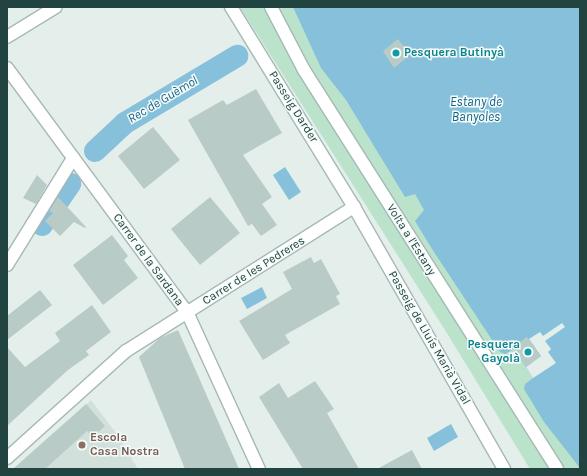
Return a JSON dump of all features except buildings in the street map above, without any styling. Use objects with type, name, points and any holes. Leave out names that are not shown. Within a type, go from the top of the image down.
[{"type":"street","points":[[7,37],[56,7]]},
{"type":"street","name":"Passeig Darder","points":[[230,7],[354,207]]},
{"type":"street","name":"Volta a l'Estany","points":[[271,7],[304,70],[557,469]]},
{"type":"street","name":"Carrer de la Sardana","points":[[7,68],[187,312],[259,469]]},
{"type":"street","points":[[7,265],[74,158]]},
{"type":"street","name":"Carrer de les Pedreres","points":[[7,458],[126,352],[354,207]]},
{"type":"street","name":"Passeig de Lluís Marià Vidal","points":[[354,207],[504,469]]},
{"type":"shaded area","name":"Escola Casa Nostra","points":[[91,400],[116,433],[138,469],[13,469]]},
{"type":"green space","points":[[240,7],[357,7],[514,348],[533,378],[580,395],[580,469],[530,469],[445,330]]},
{"type":"water","name":"Estany de Banyoles","points":[[293,7],[580,7],[580,468],[544,422],[524,389],[525,384],[533,378],[514,349],[505,354],[500,352],[432,249],[415,221],[424,210],[415,194],[405,197],[346,100],[321,68]]},
{"type":"water","points":[[285,167],[301,192],[289,200],[273,175]]},
{"type":"water","points":[[262,287],[267,298],[247,309],[241,298]]},
{"type":"water","points":[[451,424],[458,437],[434,451],[427,438]]},
{"type":"pier","points":[[562,323],[565,327],[545,341],[551,349],[548,352],[556,363],[533,378],[526,367],[541,356],[529,339],[540,332],[543,336]]},
{"type":"waterway","name":"Rec de Guèmol","points":[[95,151],[125,123],[237,56]]},
{"type":"waterway","name":"Rec de Guèmol","points":[[42,225],[70,184]]},
{"type":"place","name":"Pesquera Butinyà","points":[[396,53]]},
{"type":"place","name":"Pesquera Gayolà","points":[[528,352]]},
{"type":"place","name":"Escola Casa Nostra","points":[[82,445]]}]
